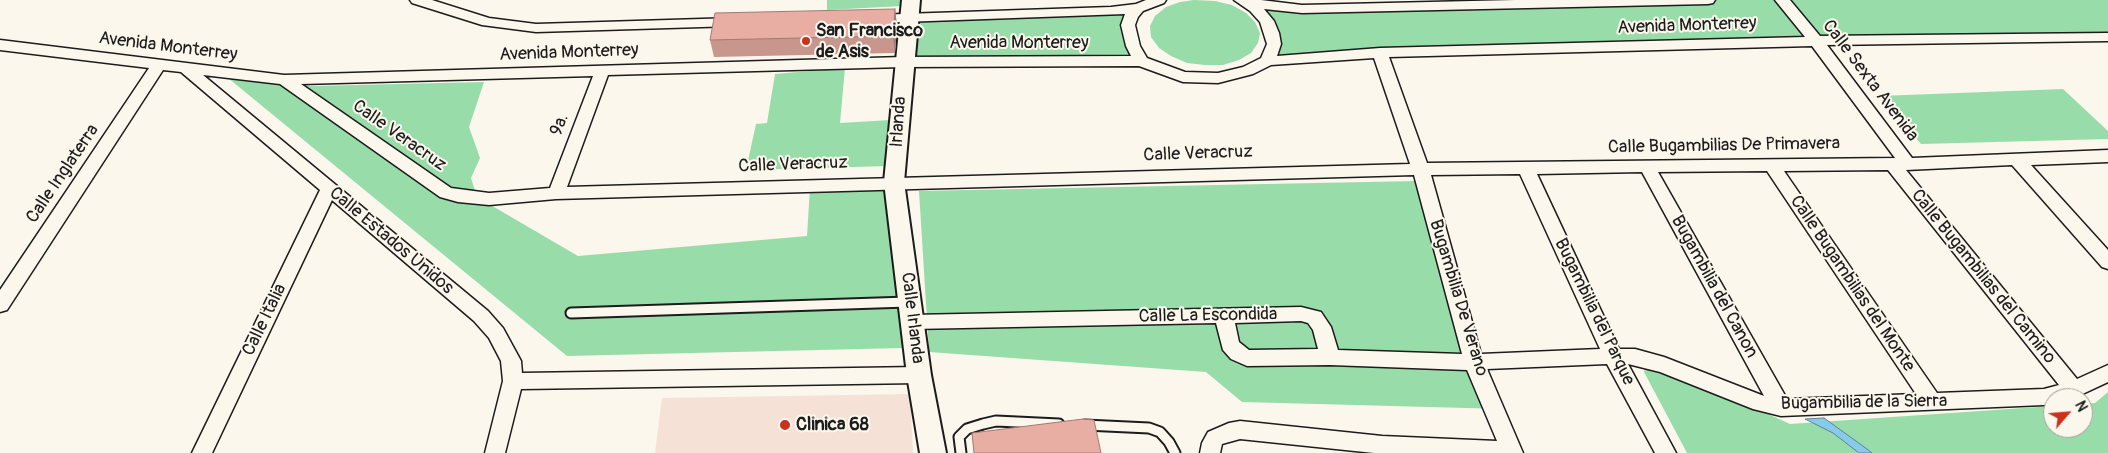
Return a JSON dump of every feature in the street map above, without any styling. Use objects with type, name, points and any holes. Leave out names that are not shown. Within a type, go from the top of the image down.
[{"type":"street","name":"Avenida Monterrey","points":[[417,0],[488,22],[536,28],[752,22]]},
{"type":"street","name":"Irlanda","points":[[894,182],[911,0]]},
{"type":"street","name":"Avenida Monterrey","points":[[860,19],[1088,12],[1138,8],[1158,0]]},
{"type":"street","name":"Avenida Monterrey","points":[[1242,0],[1274,7],[1292,8],[1355,4],[1708,0]]},
{"type":"street","name":"Avenida Monterrey","points":[[1242,0],[1255,8],[1267,21],[1274,44],[1268,61]]},
{"type":"street","name":"Calle Sexta Avenida","points":[[1782,0],[1816,41],[1900,164]]},
{"type":"street","points":[[1138,8],[1131,16],[1128,25],[1133,46],[1141,61]]},
{"type":"street","name":"Avenida Monterrey","points":[[0,45],[284,80],[904,62],[1141,61],[1183,77],[1210,78],[1234,75],[1268,61],[1380,54],[1816,41],[2108,37]]},
{"type":"street","name":"Bugambilia De Verano","points":[[1380,54],[1421,170],[1474,362],[1512,452]]},
{"type":"street","name":"Calle Inglaterra","points":[[0,305],[159,65]]},
{"type":"street","name":"Calle Estados Unidos","points":[[187,69],[481,316],[496,333],[511,361],[513,381],[495,453]]},
{"type":"street","name":"9a.","points":[[556,193],[602,71]]},
{"type":"street","name":"Calle Veracruz","points":[[284,80],[446,193],[458,196],[489,198],[556,193],[1340,170]]},
{"type":"street","name":"Calle Bugambilias De Primavera","points":[[1340,170],[1900,164],[2108,156]]},
{"type":"street","points":[[2017,160],[2108,262]]},
{"type":"street","name":"Calle Bugambilias del Camino","points":[[1900,164],[2072,388]]},
{"type":"street","name":"Calle Bugambilias del Monte","points":[[1772,165],[1932,402]]},
{"type":"street","name":"Bugambilia del Canon","points":[[1647,166],[1781,408]]},
{"type":"street","name":"Bugambilia del Parque","points":[[1526,169],[1613,356],[1666,453]]},
{"type":"street","name":"Calle Irlanda","points":[[894,182],[919,375],[932,453]]},
{"type":"street","name":"Calle Italia","points":[[202,453],[329,188]]},
{"type":"street","name":"Calle La Escondida","points":[[911,312],[1224,316],[1301,314],[1314,317],[1322,327],[1330,357]]},
{"type":"street","points":[[1224,316],[1230,344],[1238,354],[1247,358],[1330,357],[1474,362]]},
{"type":"street","name":"Bugambilia de la Sierra","points":[[1474,362],[1635,356],[1651,360],[1760,403],[1781,408],[2043,397]]},
{"type":"street","name":"Bugambilia de la Sierra","points":[[2078,388],[2108,373]]},
{"type":"street","points":[[513,381],[919,375]]},
{"type":"street","points":[[1213,446],[1229,432],[1245,430],[1383,449],[1512,452]]},
{"type":"lane","points":[[571,313],[911,312]]},
{"type":"lane","points":[[961,453],[959,437],[967,428],[996,421],[1149,428],[1160,432],[1170,442],[1175,453]]},
{"type":"shaded area","name":"Clinica 68","points":[[910,394],[913,453],[655,453],[662,398]]},
{"type":"green space","points":[[827,0],[902,0],[902,6],[827,10]]},
{"type":"green space","points":[[1194,0],[1215,1],[1232,5],[1246,13],[1255,22],[1260,33],[1258,43],[1251,53],[1239,60],[1223,65],[1205,65],[1187,63],[1159,48],[1151,37],[1150,26],[1155,16],[1166,7]]},
{"type":"green space","points":[[1688,0],[2108,0],[2108,37],[1816,41],[1268,61],[1273,50],[1255,8]]},
{"type":"green space","points":[[1127,15],[1121,25],[1126,45],[1135,57],[909,59],[914,21]]},
{"type":"green space","points":[[845,68],[840,123],[890,120],[889,166],[746,170],[756,124],[767,123],[775,74]]},
{"type":"green space","points":[[228,78],[312,86],[484,82],[469,127],[480,158],[471,178],[477,197],[578,256],[807,236],[810,188],[889,183],[903,348],[567,356]]},
{"type":"green space","points":[[2063,89],[2108,131],[2108,139],[1921,144],[1879,96]]},
{"type":"green space","points":[[1416,181],[1504,409],[1242,402],[1206,372],[929,352],[919,191]]},
{"type":"green space","points":[[1646,365],[1665,367],[1790,424],[2043,407],[2043,438],[2093,438],[2093,403],[2108,392],[2108,453],[1687,453],[1644,372]]},
{"type":"water","points":[[1824,418],[1872,453],[1859,453],[1833,433],[1805,419]]},
{"type":"building","points":[[895,9],[893,36],[710,40],[715,13]]},
{"type":"building","points":[[1083,419],[1094,420],[1101,453],[974,453],[972,433]]},
{"type":"place","name":"San Francisco de Asis","points":[[806,41]]},
{"type":"place","name":"Clinica 68","points":[[785,425]]}]
